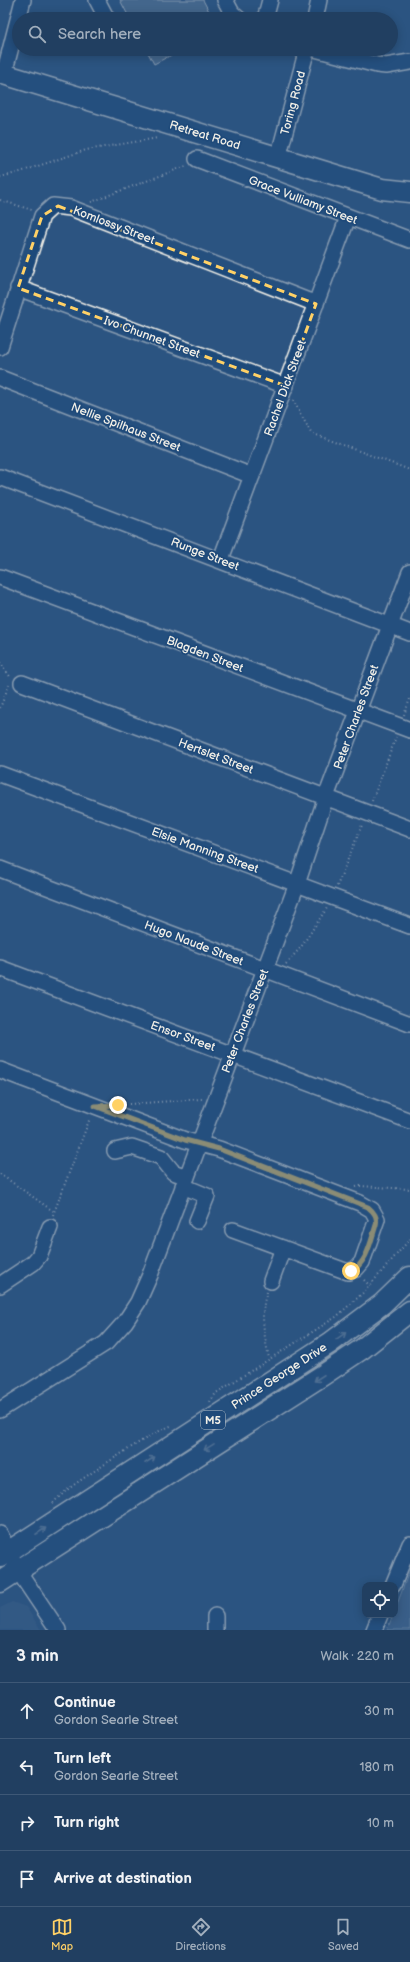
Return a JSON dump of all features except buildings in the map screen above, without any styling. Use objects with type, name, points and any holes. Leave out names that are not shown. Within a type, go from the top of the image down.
[{"type":"main road","name":"Retreat Road","points":[[2,74],[382,189],[410,192]]},
{"type":"main road","name":"Prince George Drive","points":[[4,1555],[330,1343],[382,1304],[410,1277]]},
{"type":"main road","name":"Prince George Drive","points":[[0,1582],[18,1572],[188,1460],[329,1371],[362,1349],[410,1311]]},
{"type":"street","points":[[20,12],[23,0]]},
{"type":"street","points":[[97,0],[103,12]]},
{"type":"street","points":[[225,0],[231,12]]},
{"type":"street","points":[[258,0],[263,12]]},
{"type":"street","points":[[266,12],[270,0]]},
{"type":"street","points":[[316,12],[319,0]]},
{"type":"street","points":[[2,74],[12,39]]},
{"type":"street","name":"Toring Road","points":[[278,158],[305,56]]},
{"type":"street","points":[[342,56],[386,66],[410,62]]},
{"type":"street","name":"Grace Vulliamy Street","points":[[197,159],[410,240]]},
{"type":"street","name":"Komlossy Street","points":[[42,216],[53,206],[71,208],[316,304]]},
{"type":"street","points":[[0,347],[42,216]]},
{"type":"street","name":"Rachel Dick Street","points":[[221,559],[348,217]]},
{"type":"street","name":"Ivo Chunnet Street","points":[[18,288],[286,386]]},
{"type":"street","name":"Nellie Spilhaus Street","points":[[0,378],[252,476]]},
{"type":"street","name":"Runge Street","points":[[0,477],[221,559],[410,633]]},
{"type":"street","name":"Peter Charles Street","points":[[0,1410],[106,1343],[125,1322],[138,1302],[150,1275],[232,1054],[271,972],[297,884],[326,797],[410,572]]},
{"type":"street","name":"Blagden Street","points":[[0,577],[405,728]]},
{"type":"street","name":"Hertslet Street","points":[[17,681],[410,829]]},
{"type":"street","name":"Elsie Manning Street","points":[[0,774],[410,926]]},
{"type":"street","name":"Hugo Naude Street","points":[[0,869],[410,1024]]},
{"type":"street","name":"Ensor Street","points":[[0,968],[410,1120]]},
{"type":"street","points":[[0,1070],[185,1140],[199,1143],[338,1194],[368,1207],[372,1210],[377,1219],[362,1262],[356,1269],[351,1271],[343,1271],[233,1230]]},
{"type":"street","points":[[115,1151],[132,1147],[161,1157],[173,1172],[207,1196],[197,1221]]},
{"type":"street","points":[[0,1285],[33,1262],[39,1256],[50,1227]]},
{"type":"street","points":[[271,1281],[283,1248]]},
{"type":"street","points":[[0,1534],[4,1555],[18,1572],[58,1630]]},
{"type":"street","points":[[393,1582],[410,1544]]},
{"type":"street","points":[[374,1630],[379,1618]]},
{"type":"path","points":[[0,177],[17,173],[86,150],[160,136]]},
{"type":"path","points":[[71,208],[181,167],[197,159]]},
{"type":"path","points":[[0,200],[33,210],[42,216]]},
{"type":"path","points":[[286,386],[311,433],[410,470]]},
{"type":"path","points":[[0,662],[17,681],[0,708]]},
{"type":"path","points":[[271,972],[300,947],[333,897],[367,813],[405,728],[410,699]]},
{"type":"path","points":[[125,1104],[216,1098]]},
{"type":"path","points":[[50,1227],[54,1211],[95,1106]]},
{"type":"path","points":[[0,1174],[54,1211]]},
{"type":"path","points":[[338,1194],[360,1186],[410,1189]]},
{"type":"path","points":[[208,1406],[216,1393],[336,1316],[364,1292],[410,1239]]},
{"type":"path","points":[[269,1359],[262,1314],[264,1298],[271,1281]]},
{"type":"path","points":[[51,1506],[64,1491],[70,1487],[156,1432],[174,1425]]},
{"type":"highlighted area","points":[[58,206],[316,304],[286,386],[18,288],[42,216]]},
{"type":"shaded area","points":[[410,1569],[410,1630],[387,1630],[392,1618],[398,1618],[398,1602]]},
{"type":"shaded area","points":[[12,1602],[26,1607],[41,1630],[0,1630],[0,1608]]},
{"type":"route","points":[[118,1105],[95,1106],[185,1140],[219,1149],[368,1207],[375,1214],[377,1219],[376,1225],[360,1266],[351,1271]]}]
